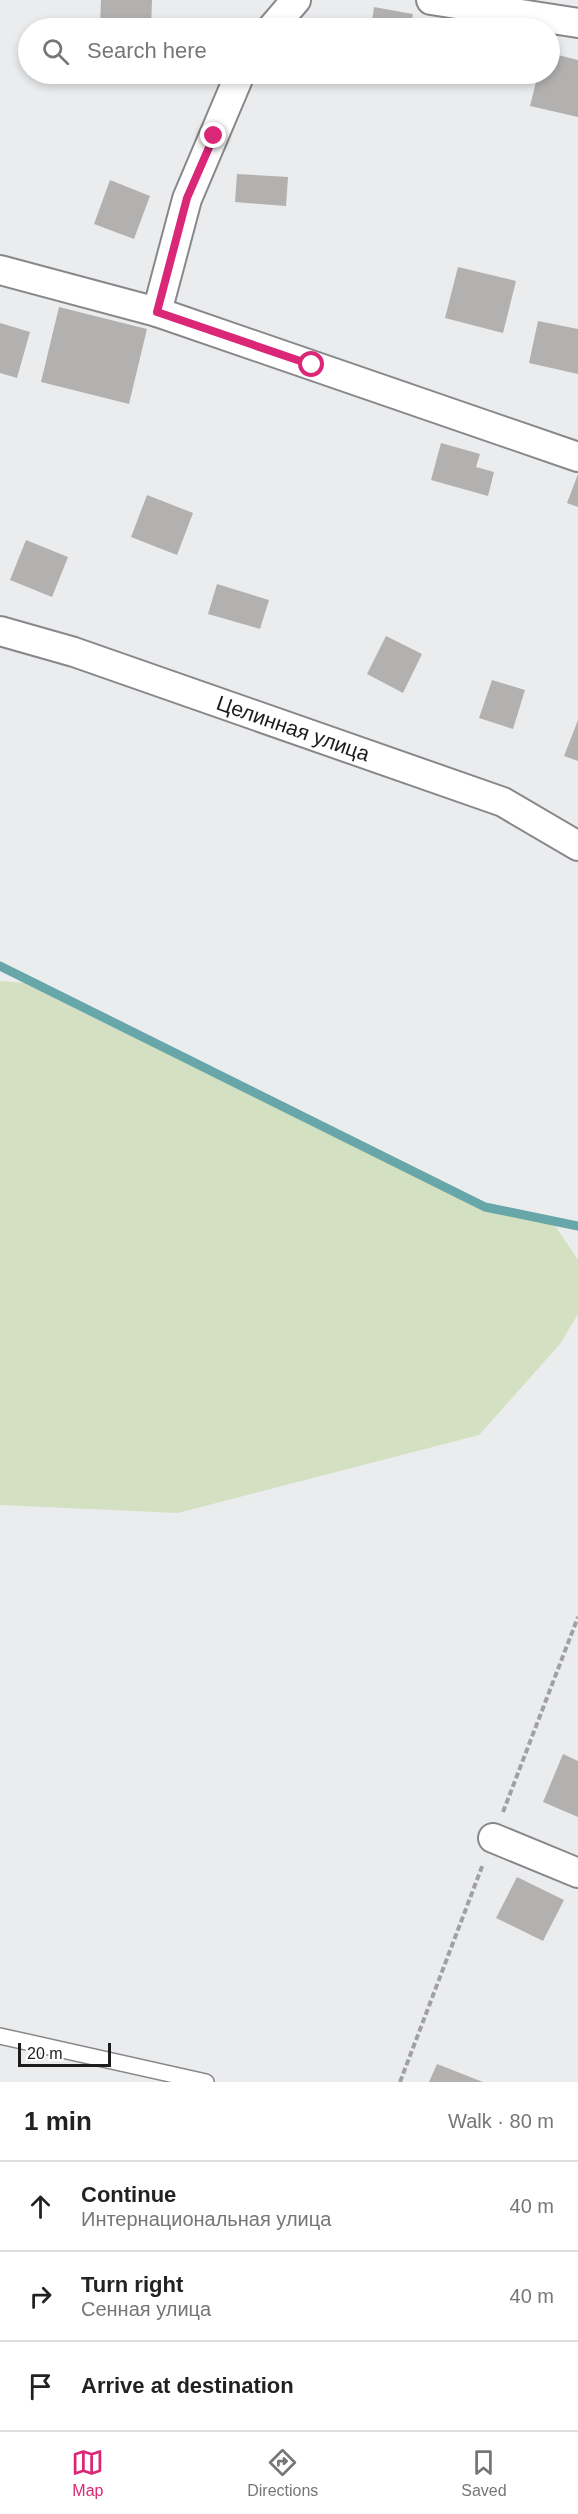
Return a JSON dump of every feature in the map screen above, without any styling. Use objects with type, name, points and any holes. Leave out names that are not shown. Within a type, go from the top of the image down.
[{"type":"street","points":[[281,18],[296,0]]},
{"type":"street","points":[[431,0],[551,18]]},
{"type":"street","points":[[560,19],[578,22]]},
{"type":"street","points":[[157,312],[187,198],[236,84]]},
{"type":"street","points":[[0,270],[157,312],[578,457]]},
{"type":"street","name":"Целинная улица","points":[[0,631],[74,652],[503,802],[578,846]]},
{"type":"street","points":[[493,1838],[578,1873]]},
{"type":"lane","points":[[0,2036],[206,2082]]},
{"type":"green space","points":[[0,981],[38,984],[485,1207],[552,1221],[578,1260],[578,1314],[560,1344],[479,1435],[178,1513],[0,1505]]},
{"type":"building","points":[[101,0],[152,0],[151,18],[100,18]]},
{"type":"building","points":[[374,7],[413,14],[412,18],[372,18]]},
{"type":"building","points":[[560,56],[578,60],[578,117],[530,106],[536,84],[560,84]]},
{"type":"building","points":[[237,174],[288,177],[286,206],[235,202]]},
{"type":"building","points":[[110,180],[150,196],[134,239],[94,224]]},
{"type":"building","points":[[458,267],[516,281],[503,333],[445,318]]},
{"type":"building","points":[[59,307],[147,329],[129,404],[41,382]]},
{"type":"building","points":[[538,321],[578,329],[578,374],[529,363]]},
{"type":"building","points":[[0,323],[30,332],[17,378],[0,373]]},
{"type":"building","points":[[441,443],[480,454],[476,467],[494,472],[488,496],[431,480]]},
{"type":"building","points":[[578,474],[578,507],[567,503]]},
{"type":"building","points":[[147,495],[193,513],[177,555],[131,537]]},
{"type":"building","points":[[26,540],[68,557],[52,597],[10,580]]},
{"type":"building","points":[[217,584],[269,600],[260,629],[208,614]]},
{"type":"building","points":[[386,636],[422,654],[403,693],[367,674]]},
{"type":"building","points":[[492,680],[525,690],[513,729],[479,718]]},
{"type":"building","points":[[578,720],[578,761],[564,756]]},
{"type":"building","points":[[563,1754],[578,1761],[578,1817],[543,1802]]},
{"type":"building","points":[[517,1877],[564,1900],[543,1941],[496,1918]]},
{"type":"building","points":[[437,2064],[483,2082],[429,2082]]},
{"type":"waterway","points":[[0,966],[485,1207],[578,1226]]},
{"type":"route","points":[[214,136],[187,198],[157,312],[312,365]]}]
